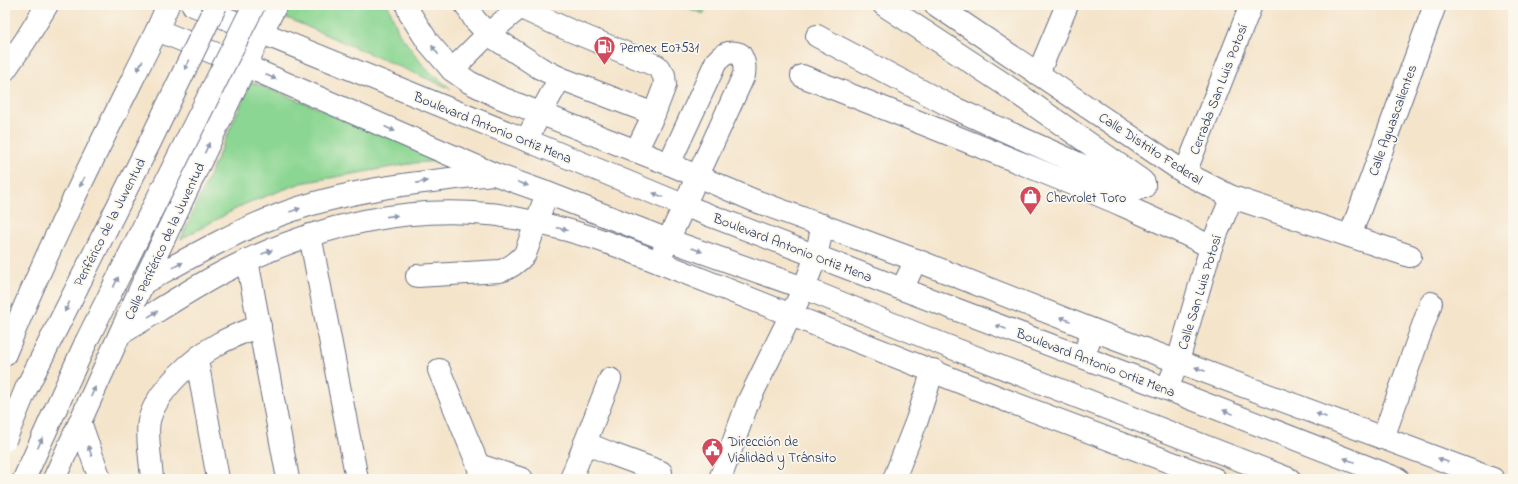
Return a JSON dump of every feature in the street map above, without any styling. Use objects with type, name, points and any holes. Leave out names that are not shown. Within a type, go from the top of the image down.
[{"type":"main road","points":[[5,70],[47,5]]},
{"type":"main road","points":[[5,354],[12,323],[168,5]]},
{"type":"main road","name":"Boulevard Antonio Ortiz Mena","points":[[193,5],[684,205],[1167,389],[1398,479]]},
{"type":"main road","name":"Periférico de la Juventud","points":[[5,440],[26,389],[216,5]]},
{"type":"main road","points":[[24,479],[86,342],[254,5]]},
{"type":"main road","name":"Calle Periférico de la Juventud","points":[[54,479],[143,283],[261,33],[276,5]]},
{"type":"main road","name":"Boulevard Antonio Ortiz Mena","points":[[407,5],[410,14],[428,42],[452,70],[499,98],[698,175],[753,200],[916,260],[1093,330],[1493,479]]},
{"type":"main road","points":[[466,5],[475,20],[488,34],[540,68],[560,78],[654,114]]},
{"type":"main road","points":[[817,36],[954,108],[1135,189],[1144,188],[1144,183],[1141,180],[1004,84],[884,5]]},
{"type":"main road","name":"Calle Distrito Federal","points":[[936,5],[1185,173],[1232,197],[1410,256]]},
{"type":"main road","points":[[1038,74],[1067,5]]},
{"type":"main road","name":"Cerrada San Luis Potosí","points":[[1185,173],[1251,5]]},
{"type":"main road","name":"Calle Aguascalientes","points":[[1350,236],[1435,5]]},
{"type":"main road","points":[[452,70],[517,6],[562,27],[658,66],[664,74],[665,85],[654,114],[636,151]]},
{"type":"main road","points":[[157,30],[246,66],[494,174],[668,240],[804,288],[965,353],[1289,479]]},
{"type":"main road","points":[[659,261],[744,75],[744,60],[740,54],[730,52],[722,55],[716,62],[669,164]]},
{"type":"main road","points":[[872,103],[886,72]]},
{"type":"main road","points":[[802,76],[1149,216],[1211,247]]},
{"type":"main road","points":[[526,140],[560,78]]},
{"type":"main road","points":[[143,283],[240,232],[278,215],[300,208],[355,193],[432,180],[494,174]]},
{"type":"main road","points":[[417,276],[500,272],[508,269],[519,261],[525,254],[538,222],[547,193]]},
{"type":"main road","name":"Calle San Luis Potosí","points":[[1167,389],[1178,361],[1211,247],[1232,197]]},
{"type":"main road","points":[[120,334],[247,260],[310,235],[388,216],[450,212],[489,214],[538,222],[591,236],[659,261],[790,315],[933,370],[1005,400],[1215,479]]},
{"type":"main road","points":[[720,479],[748,402],[804,288],[816,256],[823,225]]},
{"type":"main road","points":[[310,235],[318,282],[358,479]]},
{"type":"main road","points":[[247,260],[288,479]]},
{"type":"main road","points":[[902,289],[916,260]]},
{"type":"main road","points":[[1383,438],[1431,303]]},
{"type":"main road","points":[[152,479],[149,421],[157,400],[170,383],[206,351],[220,342],[260,326]]},
{"type":"main road","points":[[1083,357],[1093,330]]},
{"type":"main road","points":[[197,360],[218,479]]},
{"type":"main road","points":[[439,370],[480,472],[522,479]]},
{"type":"main road","points":[[894,479],[917,420],[933,370]]},
{"type":"main road","points":[[571,479],[610,379]]},
{"type":"main road","points":[[80,422],[100,479]]},
{"type":"main road","points":[[585,443],[661,472]]},
{"type":"green space","points":[[286,5],[388,5],[399,33],[425,68],[451,89],[280,15]]},
{"type":"green space","points":[[680,5],[705,5],[704,14]]},
{"type":"green space","points":[[251,82],[452,160],[415,163],[301,183],[245,204],[181,239]]},
{"type":"place","name":"Pemex E07531","points":[[604,66]]},
{"type":"place","name":"Chevrolet Toro","points":[[1031,216]]},
{"type":"place","name":"Dirección de Vialidad y Tránsito","points":[[712,468]]}]
